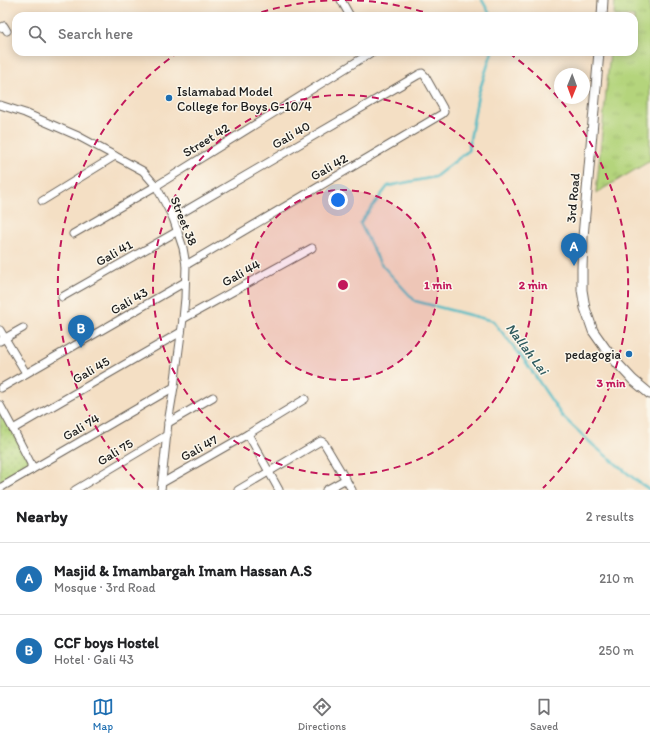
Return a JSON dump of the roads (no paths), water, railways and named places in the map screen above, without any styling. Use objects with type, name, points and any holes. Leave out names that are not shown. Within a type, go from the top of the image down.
[{"type":"street","points":[[341,0],[348,12]]},
{"type":"street","points":[[602,12],[603,0]]},
{"type":"street","points":[[0,28],[4,26],[8,31]]},
{"type":"street","name":"Street 42","points":[[73,234],[156,186],[365,56]]},
{"type":"street","name":"3rd Road","points":[[599,56],[583,237],[583,296],[585,308],[593,331],[618,364],[633,380],[650,394]]},
{"type":"street","name":"Gali 40","points":[[173,218],[422,74]]},
{"type":"street","name":"Gali 42","points":[[186,265],[442,114],[443,108],[425,76],[422,74]]},
{"type":"street","name":"Street 38","points":[[0,105],[25,113],[78,136],[143,171],[156,186],[173,218],[183,248],[186,265],[183,319],[168,423],[162,486]]},
{"type":"street","points":[[42,201],[115,156]]},
{"type":"street","name":"Gali 41","points":[[62,296],[178,231]]},
{"type":"street","name":"Gali 44","points":[[183,319],[312,248]]},
{"type":"street","name":"Gali 43","points":[[1,390],[26,373],[185,282]]},
{"type":"street","points":[[3,340],[23,328]]},
{"type":"street","points":[[0,330],[3,340],[26,373]]},
{"type":"street","name":"Gali 45","points":[[13,429],[181,332]]},
{"type":"street","name":"Gali 74","points":[[0,488],[174,387]]},
{"type":"street","points":[[168,423],[213,397]]},
{"type":"street","name":"Gali 47","points":[[162,486],[305,399]]},
{"type":"street","points":[[0,405],[31,464],[31,470]]},
{"type":"street","points":[[248,434],[279,490]]},
{"type":"street","name":"Gali 75","points":[[75,490],[167,435]]},
{"type":"street","points":[[238,490],[321,441],[324,443],[352,490]]},
{"type":"street","points":[[326,490],[346,479]]},
{"type":"waterway","name":"Nallah Lai","points":[[482,0],[489,12]]},
{"type":"waterway","name":"Nallah Lai","points":[[491,56],[478,95],[468,151],[435,177],[388,186],[360,223],[380,263],[415,301],[493,321],[525,361],[562,416],[593,445],[650,490]]},
{"type":"place","name":"Islamabad Model College for Boys G-10/4","points":[[169,98]]},
{"type":"place","name":"Masjid & Imambargah Imam Hassan A.S","points":[[574,266]]},
{"type":"place","name":"CCF boys Hostel","points":[[81,348]]},
{"type":"place","name":"pedagogia","points":[[629,354]]}]
